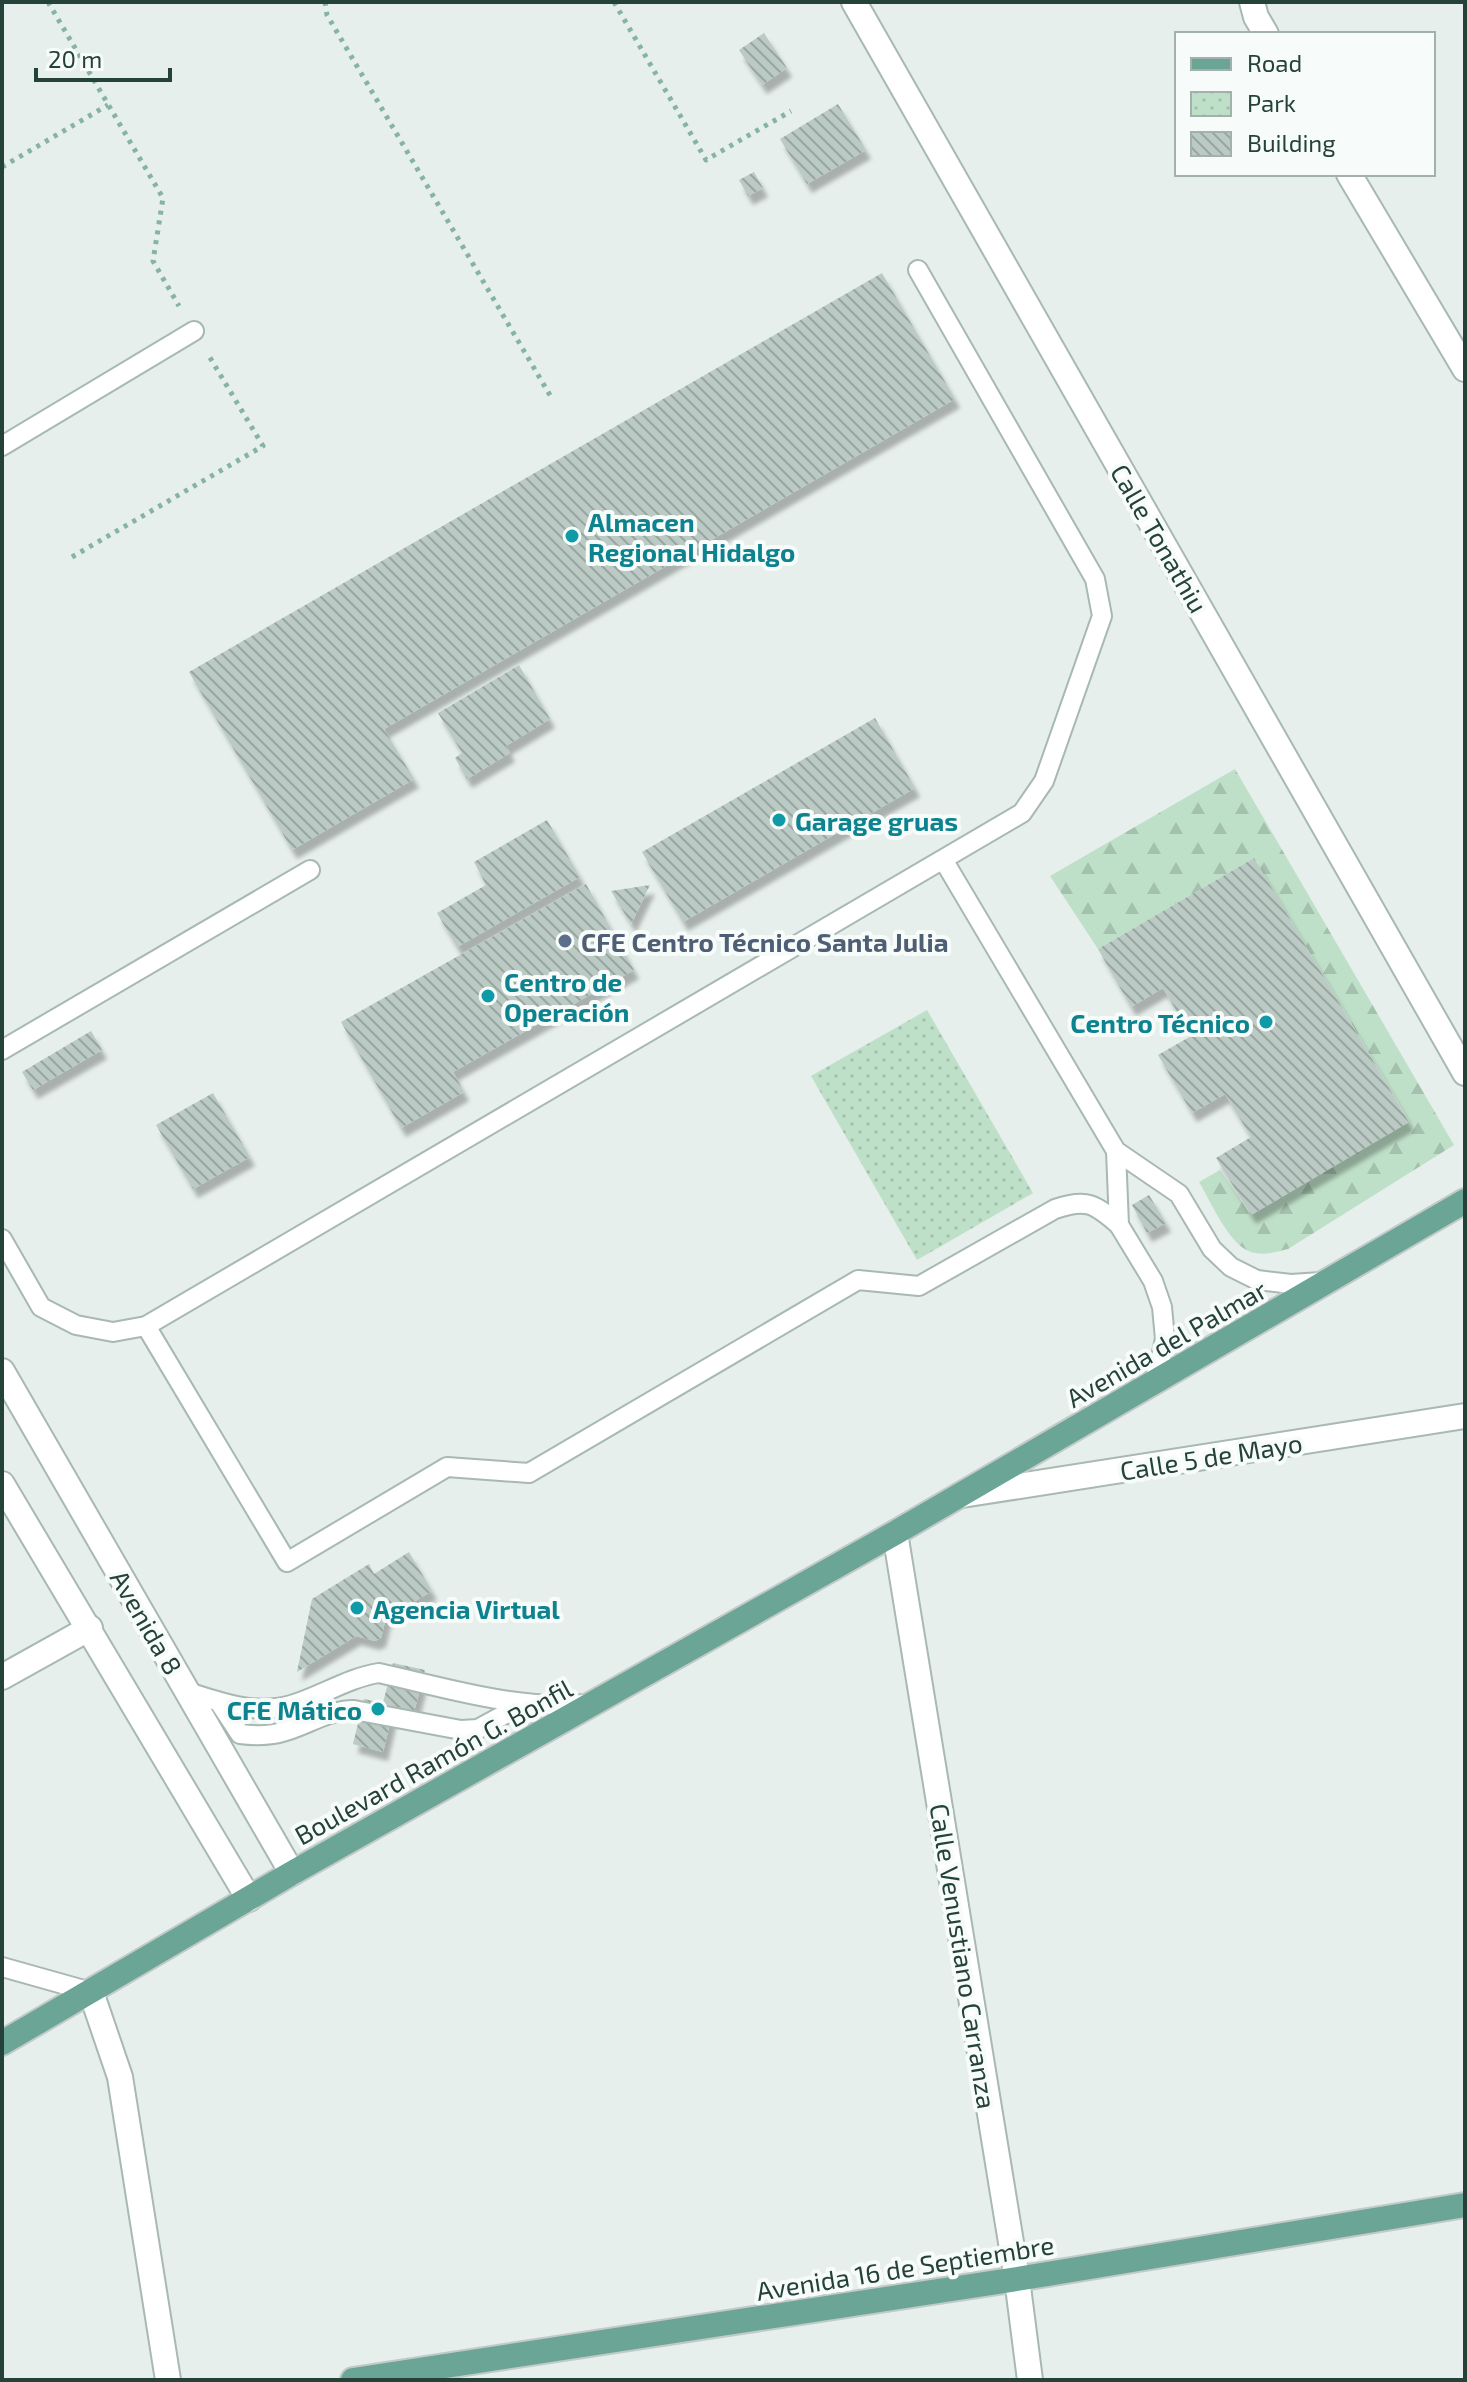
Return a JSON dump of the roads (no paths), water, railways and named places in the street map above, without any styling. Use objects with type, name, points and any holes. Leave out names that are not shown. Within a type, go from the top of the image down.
[{"type":"main road","name":"Avenida del Palmar","points":[[895,1533],[1465,1201]]},
{"type":"main road","name":"Boulevard Ramón G. Bonfil","points":[[2,2043],[292,1873],[895,1533]]},
{"type":"main road","name":"Avenida 16 de Septiembre","points":[[353,2380],[1017,2279],[1465,2205]]},
{"type":"street","name":"Calle Tonathiu","points":[[854,2],[1465,1073]]},
{"type":"street","points":[[1252,2],[1265,32]]},
{"type":"street","points":[[1350,176],[1465,369]]},
{"type":"street","name":"Avenida 8","points":[[2,1371],[292,1873]]},
{"type":"street","name":"Calle 5 de Mayo","points":[[958,1495],[1465,1416]]},
{"type":"street","name":"Avenida 8","points":[[2,1484],[249,1899]]},
{"type":"street","name":"Calle Venustiano Carranza","points":[[895,1533],[1017,2279],[1030,2380]]},
{"type":"street","points":[[2,1677],[90,1628]]},
{"type":"street","points":[[91,1992],[120,2077],[168,2380]]},
{"type":"lane","points":[[2,1239],[41,1307],[76,1325],[101,1330],[113,1332],[146,1326],[1022,813],[1044,781],[1102,616],[1095,579],[918,270]]},
{"type":"lane","points":[[2,446],[194,331]]},
{"type":"lane","points":[[944,861],[1116,1151],[1179,1194],[1212,1249],[1231,1267],[1257,1280],[1291,1284],[1326,1282]]},
{"type":"lane","points":[[2,1050],[310,870]]},
{"type":"lane","points":[[1116,1151],[1119,1225]]},
{"type":"lane","points":[[146,1326],[287,1562],[447,1467],[529,1473],[858,1280],[919,1286],[1055,1209],[1074,1203],[1093,1205],[1119,1225],[1153,1281],[1162,1307],[1165,1339],[1152,1385]]},
{"type":"lane","points":[[188,1692],[238,1707],[266,1710],[291,1705],[359,1676],[379,1673],[524,1704],[558,1706],[593,1703]]},
{"type":"lane","points":[[219,1702],[240,1734],[260,1736],[284,1732],[338,1710],[354,1710],[461,1730],[478,1729],[524,1704]]},
{"type":"lane","points":[[2,1967],[91,1992]]},
{"type":"place","name":"Almacen Regional Hidalgo","points":[[572,536]]},
{"type":"place","name":"Garage gruas","points":[[779,820]]},
{"type":"place","name":"CFE Centro Técnico Santa Julia","points":[[565,941]]},
{"type":"place","name":"Centro de Operación","points":[[488,996]]},
{"type":"place","name":"Centro Técnico","points":[[1266,1022]]},
{"type":"place","name":"Agencia Virtual","points":[[357,1608]]},
{"type":"place","name":"CFE Mático","points":[[378,1709]]}]
